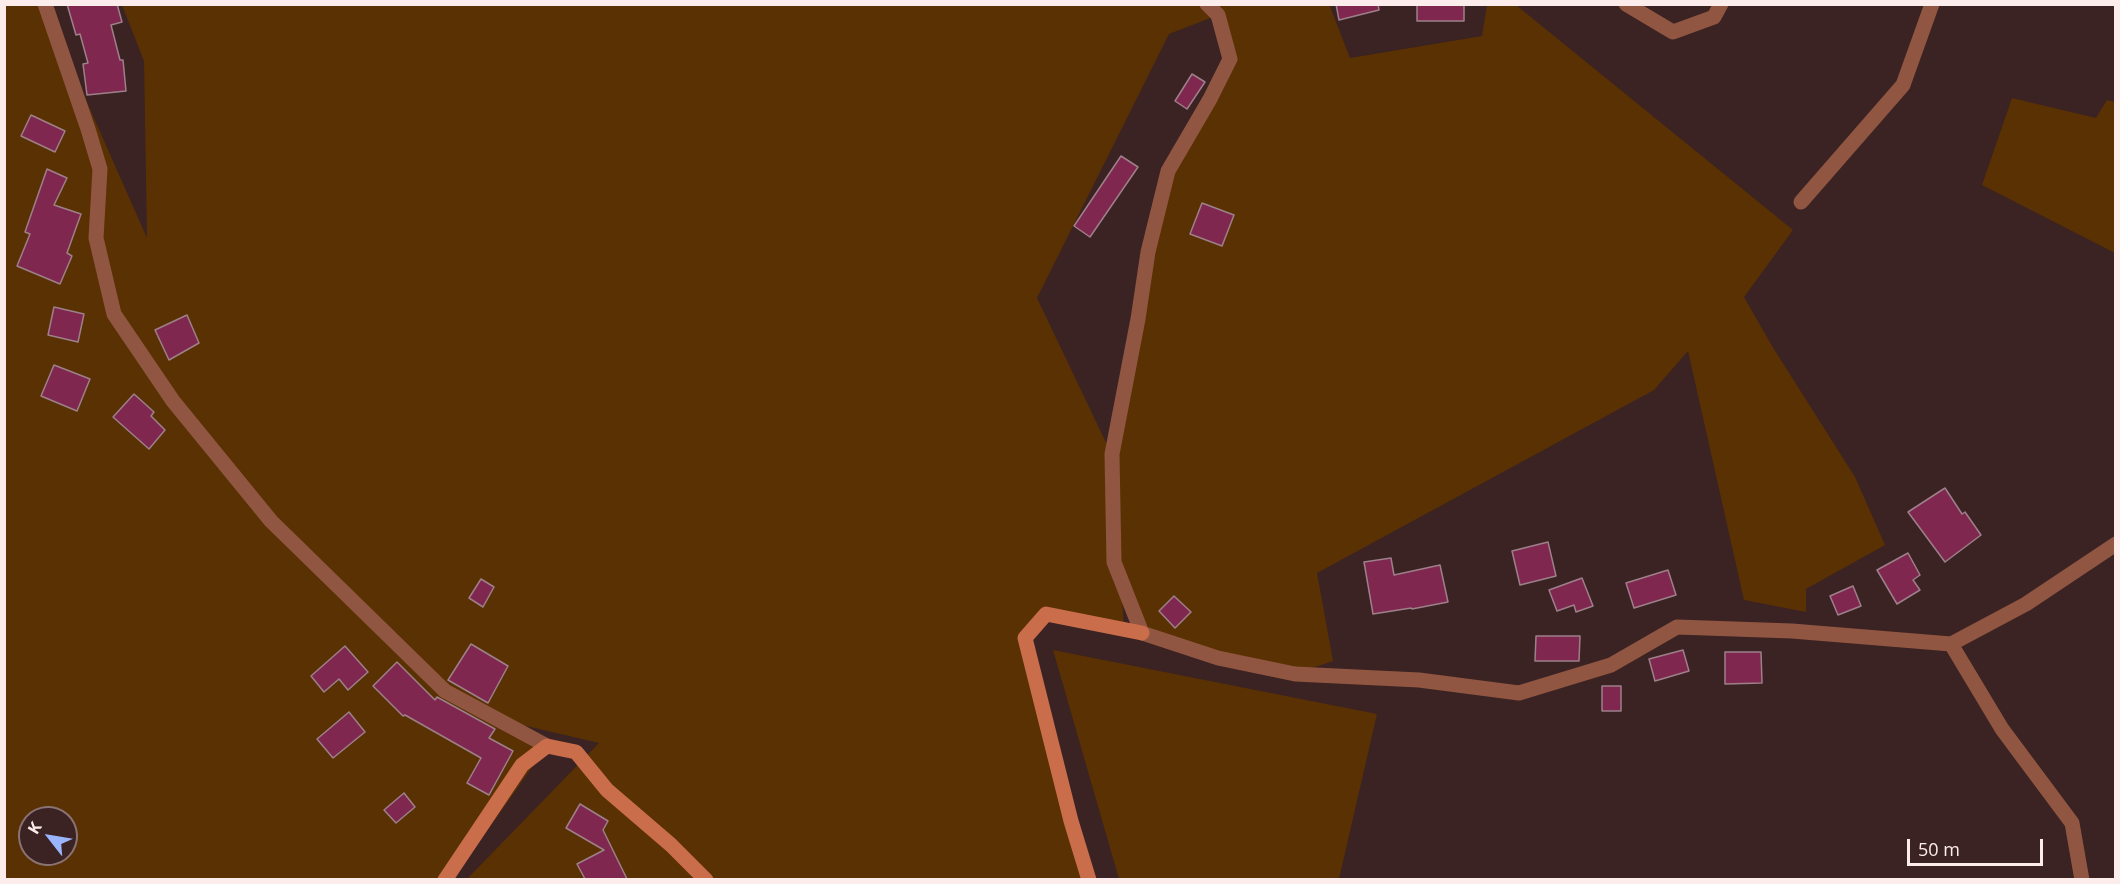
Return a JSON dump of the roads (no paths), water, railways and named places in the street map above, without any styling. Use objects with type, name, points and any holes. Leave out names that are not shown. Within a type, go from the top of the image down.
[{"type":"street","points":[[45,4],[100,169],[96,238],[114,314],[173,401],[271,521],[445,691],[547,746],[576,752],[607,790],[671,845],[706,879]]},
{"type":"street","points":[[1142,633],[1114,562],[1112,454],[1138,319],[1148,252],[1168,171],[1210,99],[1230,59],[1218,15],[1207,4]]},
{"type":"street","points":[[1626,4],[1673,32],[1714,17],[1720,4]]},
{"type":"street","points":[[1801,202],[1903,85],[1932,4]]},
{"type":"street","points":[[1089,879],[1071,821],[1025,638],[1046,614],[1142,633],[1218,658],[1295,674],[1419,680],[1519,693],[1611,665],[1677,627],[1792,631],[1951,644],[2026,604],[2115,544]]},
{"type":"street","points":[[1951,644],[2002,729],[2072,823],[2082,879]]},
{"type":"street","points":[[445,879],[522,765],[547,746]]}]
